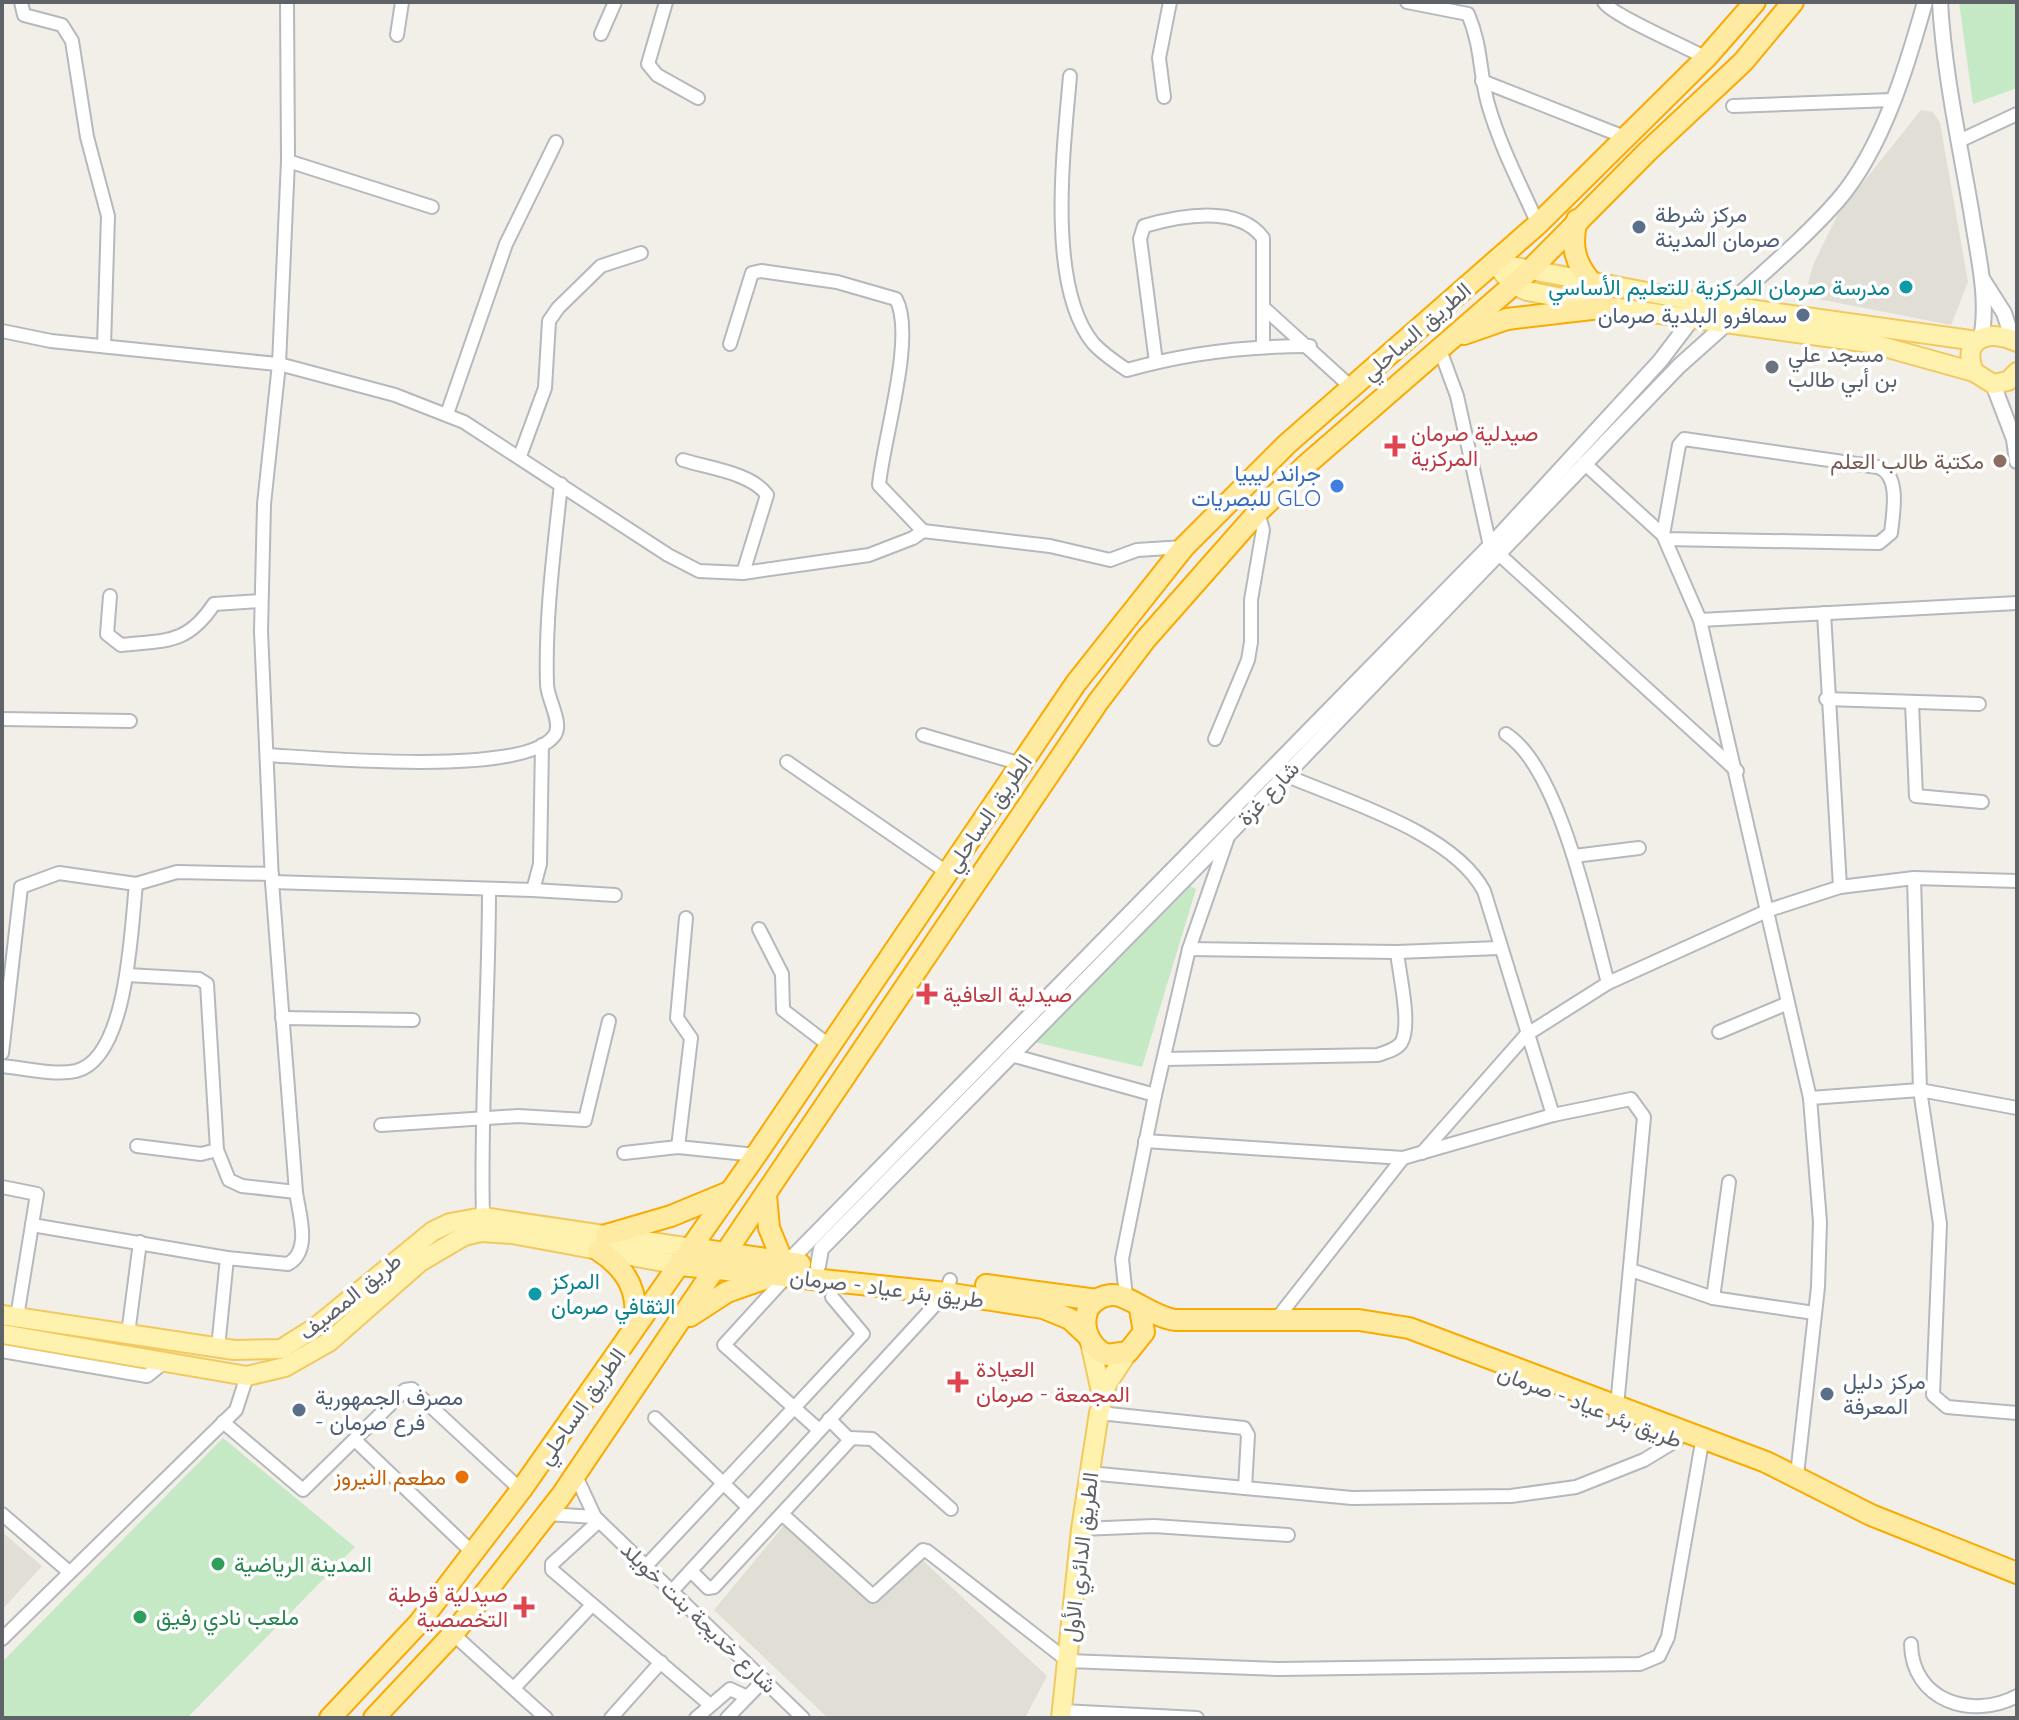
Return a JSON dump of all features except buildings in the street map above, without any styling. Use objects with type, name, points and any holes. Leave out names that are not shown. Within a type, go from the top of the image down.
[{"type":"highway","name":"الطريق الساحلي","points":[[330,1718],[419,1623],[521,1490],[686,1257],[1076,683],[1184,547],[1287,444],[1538,224],[1706,58],[1755,2]]},
{"type":"highway","name":"الطريق الساحلي","points":[[374,1718],[453,1634],[547,1514],[680,1324],[1098,702],[1145,640],[1258,512],[1306,465],[1520,278],[1743,62],[1793,2]]},
{"type":"highway","points":[[1577,220],[1573,234],[1577,262],[1594,285]]},
{"type":"highway","points":[[1456,336],[1507,319],[1609,307]]},
{"type":"highway","points":[[1287,444],[1306,465]]},
{"type":"highway","points":[[633,1333],[637,1314],[635,1294],[628,1276],[602,1243],[729,1192]]},
{"type":"highway","points":[[680,1324],[727,1292],[786,1267],[769,1228],[766,1195]]},
{"type":"highway","name":"طريق بئر عياد - صرمان","points":[[686,1257],[948,1286],[1100,1299]]},
{"type":"highway","name":"طريق بئر عياد - صرمان","points":[[786,1267],[818,1266],[948,1286],[1052,1310],[1070,1319],[1088,1338]]},
{"type":"highway","points":[[1100,1299],[1133,1303],[1145,1324],[1135,1346],[1107,1355],[1088,1338],[1085,1319],[1100,1299]]},
{"type":"highway","name":"طريق بئر عياد - صرمان","points":[[1133,1303],[1175,1320],[1359,1320],[1409,1328],[1794,1486],[1864,1526],[2017,1586]]},
{"type":"highway","name":"طريق بئر عياد - صرمان","points":[[1135,1346],[1165,1330],[1386,1332],[1419,1340],[1797,1475],[1857,1509],[2017,1573]]},
{"type":"main road","points":[[1495,263],[1520,278],[1594,285],[1695,310]]},
{"type":"main road","points":[[1520,278],[1527,291],[1609,307],[1695,310],[1979,340],[1994,334],[2016,343]]},
{"type":"main road","points":[[1727,314],[1870,343],[1974,372],[1993,384],[2016,378]]},
{"type":"main road","points":[[1974,372],[1971,356],[1979,340]]},
{"type":"main road","name":"طريق المصيف","points":[[9,1316],[218,1348],[281,1349],[316,1327],[433,1231],[450,1223],[483,1217],[602,1243],[686,1257]]},
{"type":"main road","name":"طريق المصيف","points":[[2,1334],[247,1376],[285,1367],[329,1342],[420,1262],[464,1236],[481,1232],[602,1243]]},
{"type":"main road","points":[[1088,1338],[1100,1404]]},
{"type":"main road","points":[[1100,1404],[1135,1346]]},
{"type":"main road","name":"الطريق الدائري الأول","points":[[1062,1715],[1081,1529],[1100,1404]]},
{"type":"street","points":[[21,2],[24,15],[62,25],[72,41],[87,137],[108,216],[104,346]]},
{"type":"street","points":[[32,1225],[227,1258],[288,1264],[295,1261],[302,1237],[272,878],[261,601],[264,504],[278,364],[288,161],[287,2]]},
{"type":"street","points":[[397,35],[402,2]]},
{"type":"street","points":[[601,34],[615,2]]},
{"type":"street","points":[[666,2],[648,64],[657,75],[698,98]]},
{"type":"street","points":[[1164,97],[1159,58],[1170,2]]},
{"type":"street","points":[[1407,2],[1465,8],[1482,56],[1482,81],[1499,140],[1538,224]]},
{"type":"street","points":[[1604,2],[1614,15],[1657,31],[1706,58]]},
{"type":"street","name":"شارع غزة","points":[[786,1267],[1224,815],[1584,463],[1840,198],[1864,164],[1914,50],[1925,2]]},
{"type":"street","points":[[1940,2],[1948,79],[1982,277],[1985,316],[1979,340]]},
{"type":"street","points":[[1070,76],[1063,166],[1062,237],[1075,307],[1092,342],[1127,370],[1156,362],[1263,346],[1310,346]]},
{"type":"street","points":[[1482,81],[1627,138]]},
{"type":"street","points":[[1733,106],[1892,100]]},
{"type":"street","points":[[1959,141],[2017,114]]},
{"type":"street","points":[[447,414],[506,244],[556,142]]},
{"type":"street","points":[[288,161],[432,207]]},
{"type":"street","points":[[1156,362],[1140,239],[1144,226],[1175,218],[1221,216],[1256,231],[1263,238],[1263,346]]},
{"type":"street","points":[[520,456],[545,388],[549,321],[601,266],[641,253]]},
{"type":"street","points":[[730,344],[752,273],[761,271],[837,282],[896,299],[901,308],[902,348],[879,485],[923,531],[1050,546],[1110,560],[1137,550],[1184,547]]},
{"type":"street","points":[[1982,277],[2004,313],[2016,343]]},
{"type":"street","points":[[1264,308],[1310,346],[1351,387]]},
{"type":"street","name":"شارع غزة","points":[[818,1266],[821,1249],[1229,834],[1495,550],[1660,361],[1695,310]]},
{"type":"street","points":[[2,331],[36,339],[278,364],[395,395],[447,414],[520,456],[685,565],[708,573],[743,573],[869,555],[923,531]]},
{"type":"street","points":[[1440,350],[1454,386],[1495,550],[1737,771]]},
{"type":"street","points":[[1993,384],[2014,439],[2017,461]]},
{"type":"street","points":[[1684,439],[1878,467],[1888,472],[1893,482],[1891,533],[1879,543],[1665,537],[1679,445],[1684,439]]},
{"type":"street","points":[[683,460],[750,481],[762,487],[767,495],[743,573]]},
{"type":"street","points":[[1584,463],[1665,537],[1700,620],[1810,1098],[1820,1222],[1797,1475]]},
{"type":"street","points":[[267,755],[472,761],[506,757],[542,745],[555,736],[558,726],[547,698],[546,651],[561,484]]},
{"type":"street","points":[[1215,739],[1248,660],[1251,600],[1263,530],[1258,512]]},
{"type":"street","points":[[110,596],[107,634],[121,645],[186,635],[199,627],[214,604],[261,601]]},
{"type":"street","points":[[1700,620],[2017,603]]},
{"type":"street","points":[[1824,613],[1826,699],[1840,887]]},
{"type":"street","points":[[1826,699],[1979,704]]},
{"type":"street","points":[[1912,703],[1916,796],[1982,802]]},
{"type":"street","points":[[2,719],[130,721]]},
{"type":"street","points":[[1506,734],[1531,755],[1574,856],[1608,983]]},
{"type":"street","points":[[923,735],[1021,764]]},
{"type":"street","points":[[533,890],[540,864],[542,745]]},
{"type":"street","points":[[787,762],[948,873]]},
{"type":"street","points":[[1285,775],[1428,837],[1454,853],[1476,875],[1484,891],[1499,948],[1553,1115]]},
{"type":"street","points":[[1100,1299],[1122,1259],[1145,1141],[1189,949],[1229,834],[1224,815]]},
{"type":"street","points":[[1574,856],[1639,848]]},
{"type":"street","points":[[2,1053],[21,887],[59,873],[136,884],[177,872],[615,895]]},
{"type":"street","points":[[1914,878],[1920,1090],[1940,1224],[1933,1395],[1947,1407],[2017,1413]]},
{"type":"street","points":[[1422,1153],[1526,1035],[1608,983],[1769,910],[1840,887],[1914,878],[2017,881]]},
{"type":"street","points":[[2,1066],[67,1072],[78,1070],[97,1059],[108,1043],[127,975],[136,884]]},
{"type":"street","points":[[483,1217],[481,1118],[489,988],[489,890]]},
{"type":"street","points":[[678,1147],[691,1038],[677,1018],[686,918]]},
{"type":"street","points":[[759,929],[782,974],[783,1010],[830,1046]]},
{"type":"street","points":[[1189,949],[1397,952],[1499,948]]},
{"type":"street","points":[[1164,1059],[1378,1055],[1394,1049],[1400,1045],[1406,1029],[1397,952]]},
{"type":"street","points":[[127,975],[199,979],[207,984],[217,1150],[232,1183],[296,1192]]},
{"type":"street","points":[[1719,1032],[1786,1004]]},
{"type":"street","points":[[282,1018],[413,1020]]},
{"type":"street","points":[[381,1125],[518,1116],[585,1120],[609,1021]]},
{"type":"street","points":[[1011,1055],[1155,1095]]},
{"type":"street","points":[[1810,1098],[1920,1090],[2017,1108]]},
{"type":"street","points":[[1145,1141],[1403,1158],[1553,1115],[1631,1099],[1642,1110],[1618,1412]]},
{"type":"street","points":[[137,1146],[201,1154],[217,1150]]},
{"type":"street","points":[[624,1153],[678,1147],[756,1155]]},
{"type":"street","points":[[1275,1321],[1403,1158]]},
{"type":"street","points":[[1713,1298],[1729,1182]]},
{"type":"street","points":[[2,1187],[36,1192],[32,1225],[9,1316]]},
{"type":"street","points":[[128,1334],[140,1242]]},
{"type":"street","points":[[218,1348],[227,1258]]},
{"type":"street","points":[[1122,1259],[1133,1303]]},
{"type":"street","points":[[786,1267],[724,1345],[819,1430]]},
{"type":"street","points":[[1631,1270],[1713,1298],[1814,1313]]},
{"type":"street","points":[[672,1591],[948,1286]]},
{"type":"street","points":[[646,1566],[863,1334],[832,1297]]},
{"type":"street","points":[[2,1351],[147,1376],[167,1360]]},
{"type":"street","points":[[2,1639],[241,1404],[247,1376]]},
{"type":"street","points":[[223,1422],[301,1490],[356,1441],[405,1390],[412,1389],[521,1490]]},
{"type":"street","points":[[1100,1404],[1244,1428],[1248,1435],[1245,1488]]},
{"type":"street","points":[[655,1418],[748,1507]]},
{"type":"street","points":[[829,1419],[850,1438],[872,1439],[951,1509]]},
{"type":"street","points":[[691,1571],[711,1589],[850,1438]]},
{"type":"street","points":[[1089,1473],[1352,1498],[1526,1495],[1576,1487],[1644,1460],[1677,1440]]},
{"type":"street","points":[[356,1441],[473,1553]]},
{"type":"street","points":[[782,1514],[873,1596],[923,1550],[927,1551],[1068,1661],[1278,1669],[1650,1662],[1659,1656],[1668,1637],[1701,1448]]},
{"type":"street","points":[[575,1474],[597,1519]]},
{"type":"street","points":[[2,1514],[68,1571]]},
{"type":"street","points":[[547,1514],[597,1519]]},
{"type":"street","points":[[597,1519],[551,1568],[591,1606],[709,1704]]},
{"type":"street","name":"شارع خديجة بنت خويلد","points":[[597,1519],[803,1718]]},
{"type":"street","points":[[1081,1529],[1154,1526],[1288,1535]]},
{"type":"street","points":[[514,1688],[591,1606]]},
{"type":"street","points":[[453,1634],[546,1718]]},
{"type":"street","points":[[1911,1644],[1914,1670],[1919,1681],[1945,1699],[1978,1709],[1991,1708],[2017,1696]]},
{"type":"street","points":[[611,1718],[661,1662]]},
{"type":"street","points":[[727,1718],[764,1680]]},
{"type":"street","points":[[696,1718],[730,1689],[747,1697]]},
{"type":"street","points":[[1062,1715],[1197,1718]]},
{"type":"shaded area","points":[[1921,110],[1933,112],[1940,123],[1968,282],[1951,325],[1818,299],[1808,283],[1814,263],[1838,214]]},
{"type":"shaded area","points":[[786,1523],[873,1601],[919,1557],[1047,1676],[1025,1718],[828,1718],[714,1610]]},
{"type":"shaded area","points":[[2,1532],[42,1566],[2,1610]]},
{"type":"green space","points":[[1959,2],[2017,2],[2017,88],[1973,104]]},
{"type":"green space","points":[[1185,883],[1196,889],[1142,1067],[1030,1041]]},
{"type":"green space","name":"المدينة الرياضية","points":[[223,1438],[355,1547],[187,1718],[2,1718],[2,1662]]},
{"type":"place","name":"مركز شرطة صرمان المدينة","points":[[1639,227]]},
{"type":"place","name":"مدرسة صرمان المركزية للتعليم الأساسي","points":[[1906,287]]},
{"type":"place","name":"سمافرو البلدية صرمان","points":[[1803,315]]},
{"type":"place","name":"مسجد علي بن أبي طالب","points":[[1772,367]]},
{"type":"place","name":"صيدلية صرمان المركزية","points":[[1395,446]]},
{"type":"place","name":"مكتبة طالب العلم","points":[[2000,461]]},
{"type":"place","name":"جراند ليبيا للبصريات GLO","points":[[1337,486]]},
{"type":"place","name":"صيدلية العافية","points":[[927,994]]},
{"type":"place","name":"المركز الثقافي صرمان","points":[[535,1294]]},
{"type":"place","name":"العيادة المجمعة - صرمان","points":[[958,1382]]},
{"type":"place","name":"مركز دليل المعرفة","points":[[1827,1394]]},
{"type":"place","name":"مصرف الجمهورية - فرع صرمان","points":[[299,1410]]},
{"type":"place","name":"مطعم النيروز","points":[[462,1477]]},
{"type":"place","name":"المدينة الرياضية","points":[[218,1564]]},
{"type":"place","name":"صيدلية قرطبة التخصصية","points":[[524,1607]]},
{"type":"place","name":"ملعب نادي رفيق","points":[[140,1617]]}]
